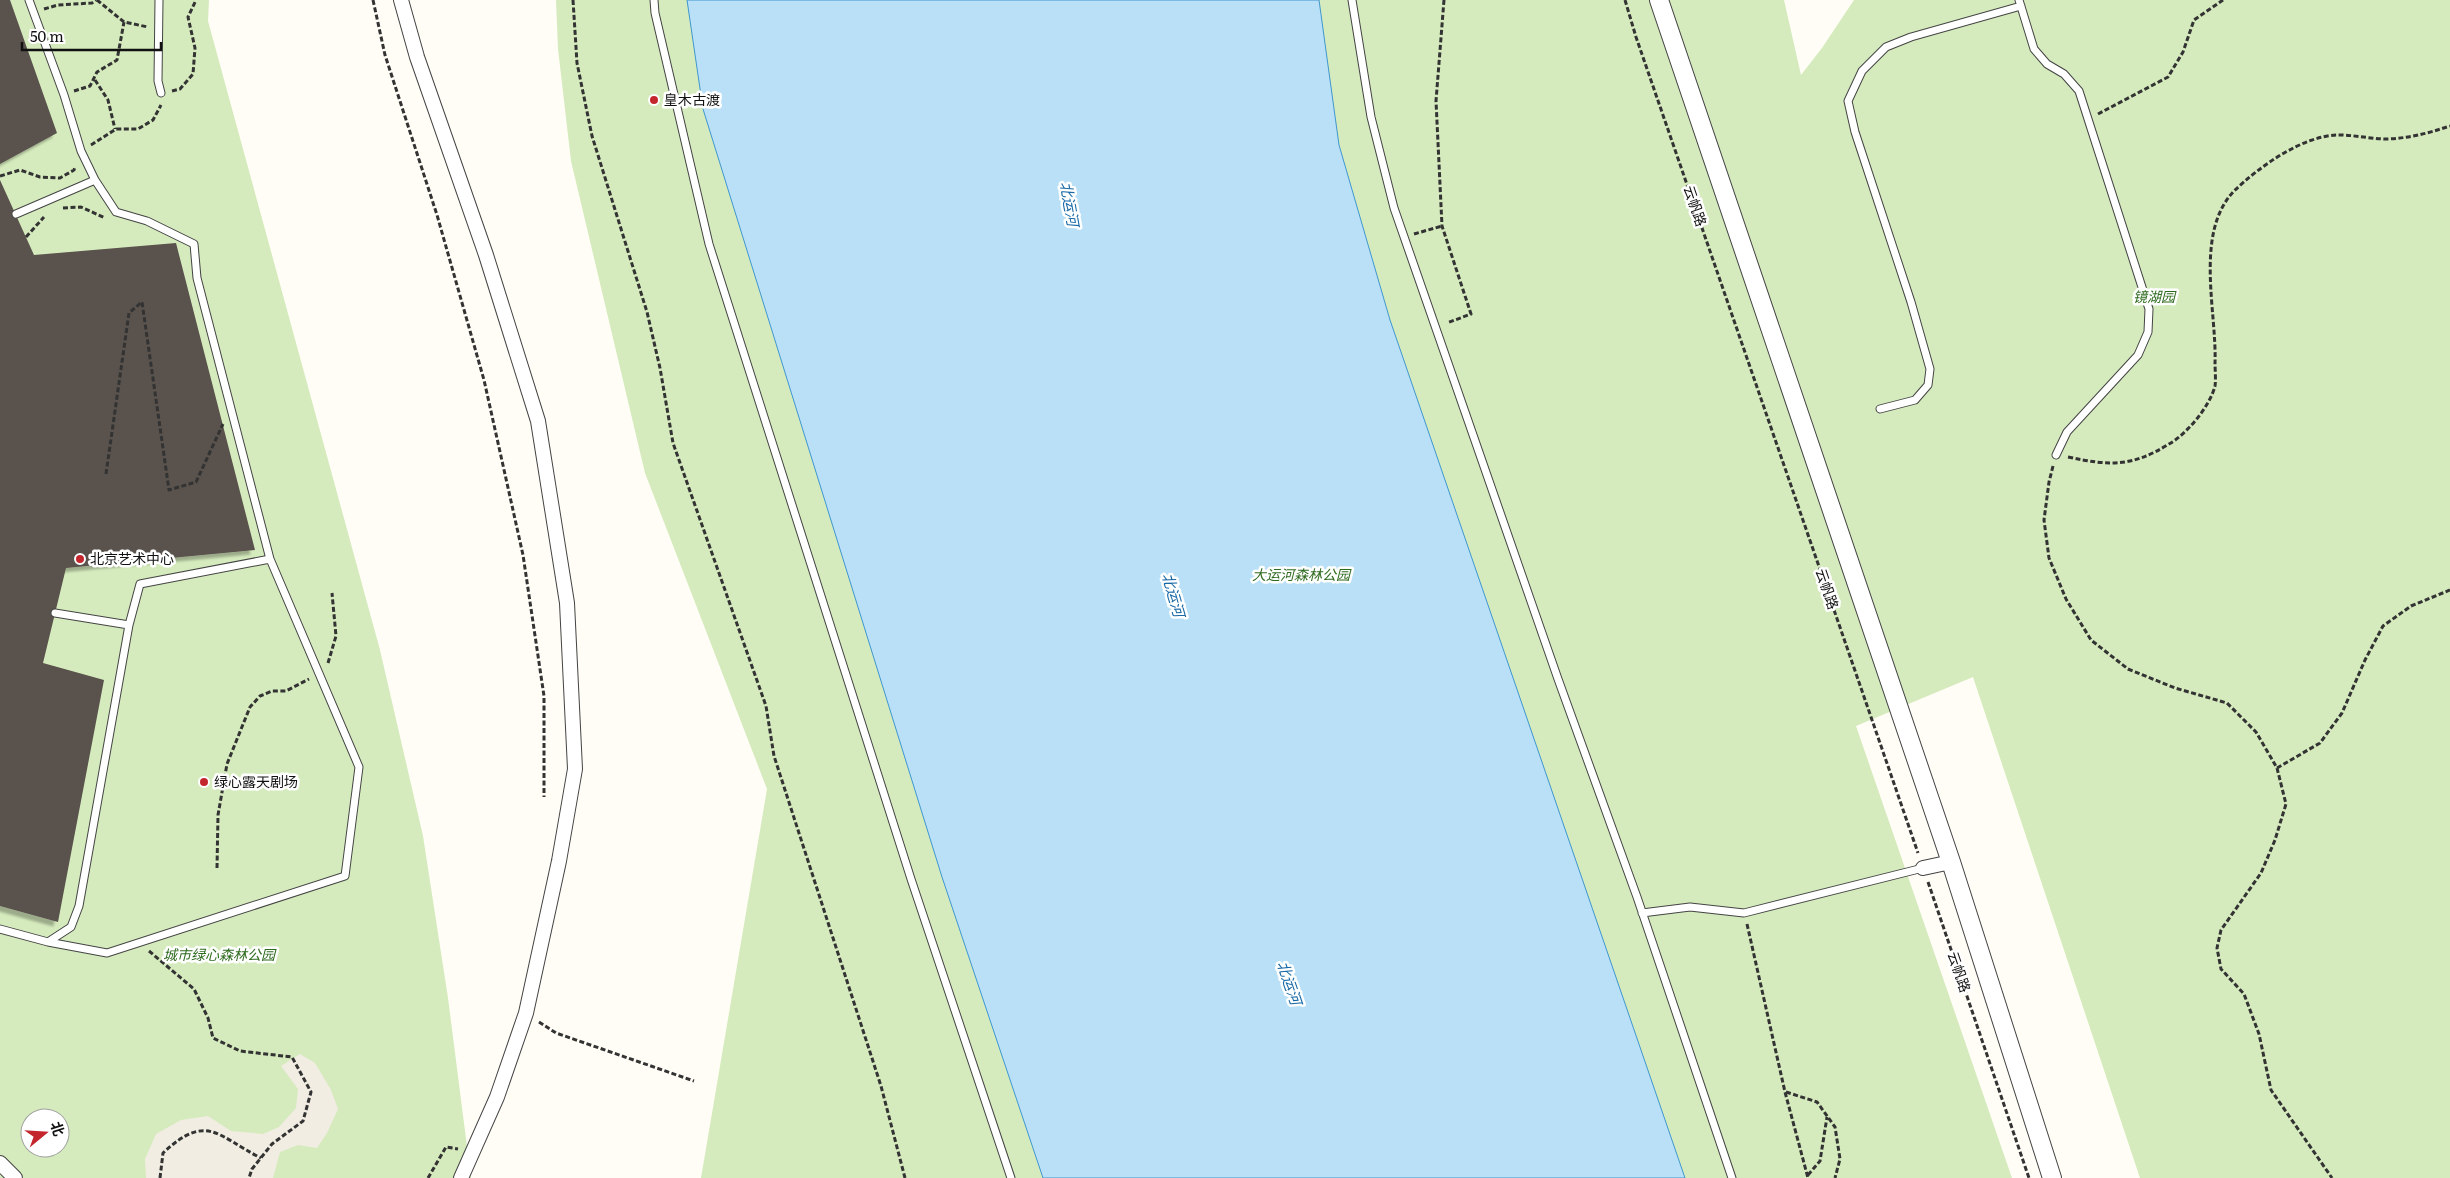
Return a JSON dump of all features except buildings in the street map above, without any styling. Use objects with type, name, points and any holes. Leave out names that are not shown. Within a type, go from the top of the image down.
[{"type":"street","points":[[401,0],[417,57],[486,255],[538,421],[567,603],[575,769],[559,861],[526,1013],[497,1097],[461,1178]]},
{"type":"street","name":"云帆路","points":[[1658,0],[1952,862],[2052,1178]]},
{"type":"street","points":[[1923,868],[1952,862]]},
{"type":"street","points":[[0,1163],[16,1178]]},
{"type":"lane","points":[[0,929],[48,942],[107,953],[345,876],[359,766],[270,559],[197,278],[194,244],[147,221],[116,212],[95,180],[81,151],[64,94],[29,0]]},
{"type":"lane","points":[[159,0],[158,80],[161,93]]},
{"type":"lane","points":[[654,0],[655,13],[708,244],[911,878],[1011,1178]]},
{"type":"lane","points":[[1352,0],[1371,117],[1394,208],[1642,913],[1732,1178]]},
{"type":"lane","points":[[1880,409],[1915,400],[1928,385],[1930,369],[1911,302],[1855,132],[1848,101],[1862,71],[1886,47],[1911,36],[2020,3],[2034,49],[2047,64],[2064,74],[2079,91],[2149,309],[2148,332],[2138,355],[2067,432],[2056,455]]},
{"type":"lane","points":[[16,214],[95,180]]},
{"type":"lane","points":[[48,942],[71,927],[79,906],[129,625],[140,584],[270,559]]},
{"type":"lane","points":[[56,613],[129,625]]},
{"type":"lane","points":[[1642,913],[1690,907],[1744,913],[1923,868]]},
{"type":"path","points":[[34,13],[58,5],[92,3],[97,0],[124,22],[138,26],[158,27]]},
{"type":"path","points":[[0,176],[20,170],[40,177],[60,178],[74,170],[81,151],[115,129],[138,130],[153,120],[160,107],[161,93],[180,89],[193,74],[196,48],[188,17],[196,0]]},
{"type":"path","points":[[373,0],[385,55],[437,215],[484,380],[523,555],[544,696],[544,797]]},
{"type":"path","points":[[573,0],[577,63],[592,136],[647,312],[660,368],[673,443],[766,706],[774,756],[881,1086],[905,1178]]},
{"type":"path","points":[[1435,327],[1471,314],[1442,226],[1436,101],[1444,0]]},
{"type":"path","name":"云帆路","points":[[1625,0],[1636,37],[2029,1178]]},
{"type":"path","points":[[2089,118],[2168,77],[2183,52],[2194,20],[2222,0]]},
{"type":"path","points":[[64,94],[90,86],[95,80],[97,72],[117,60],[124,22]]},
{"type":"path","points":[[95,80],[108,100],[115,129]]},
{"type":"path","points":[[2332,1178],[2271,1090],[2258,1034],[2244,994],[2222,969],[2217,948],[2221,930],[2261,873],[2275,840],[2286,804],[2277,768],[2256,732],[2227,703],[2175,688],[2128,669],[2091,640],[2066,599],[2048,558],[2044,520],[2049,482],[2056,455],[2091,462],[2121,464],[2149,457],[2178,439],[2200,416],[2215,386],[2216,338],[2210,267],[2213,235],[2220,212],[2234,192],[2288,150],[2306,142],[2337,135],[2387,139],[2425,135],[2450,126]]},
{"type":"path","points":[[55,212],[62,208],[81,207],[109,221]]},
{"type":"path","points":[[26,237],[42,218],[48,215]]},
{"type":"path","points":[[1404,237],[1442,226]]},
{"type":"path","points":[[106,474],[129,313],[142,302],[169,490],[196,482],[231,405]]},
{"type":"path","points":[[2277,768],[2320,743],[2342,712],[2364,660],[2383,626],[2411,606],[2450,590]]},
{"type":"path","points":[[217,868],[218,815],[227,764],[250,707],[260,696],[272,691],[286,691],[325,670],[333,654],[336,636],[332,593]]},
{"type":"path","points":[[1744,913],[1785,1092],[1808,1177]]},
{"type":"path","points":[[139,942],[194,989],[208,1018],[213,1038],[240,1051],[292,1057],[311,1092],[303,1121],[272,1144],[252,1169],[248,1178]]},
{"type":"path","points":[[526,1013],[556,1033],[694,1081]]},
{"type":"path","points":[[1785,1092],[1817,1102],[1835,1127],[1840,1159],[1835,1178]]},
{"type":"path","points":[[1808,1177],[1820,1161],[1827,1116]]},
{"type":"path","points":[[160,1178],[163,1153],[179,1138],[196,1130],[213,1131],[227,1137],[261,1158]]},
{"type":"path","points":[[428,1178],[446,1147],[473,1150]]},
{"type":"green space","name":"城市绿心森林公园","points":[[0,0],[209,0],[208,21],[380,650],[423,836],[448,998],[471,1178],[0,1178]]},
{"type":"green space","name":"大运河森林公园","points":[[556,0],[1784,0],[1801,75],[1822,48],[1854,0],[2450,0],[2450,1178],[2140,1178],[1973,677],[1856,726],[2012,1178],[701,1178],[767,789],[645,473],[571,161],[558,49]]},
{"type":"shaded area","points":[[300,1054],[315,1063],[331,1090],[338,1109],[327,1133],[317,1148],[298,1145],[280,1152],[273,1178],[146,1178],[145,1159],[156,1134],[181,1120],[208,1116],[231,1131],[263,1134],[279,1127],[296,1108],[298,1089],[281,1066]]},
{"type":"water","name":"北运河","points":[[687,0],[1319,0],[1339,145],[1390,320],[1685,1178],[1043,1178],[942,877],[703,109]]},
{"type":"place","name":"皇木古渡","points":[[654,100]]},
{"type":"place","name":"北京艺术中心","points":[[80,559]]},
{"type":"place","name":"绿心露天剧场","points":[[204,782]]},
{"type":"park label","name":"镜湖园","points":[[2154,297]]}]
